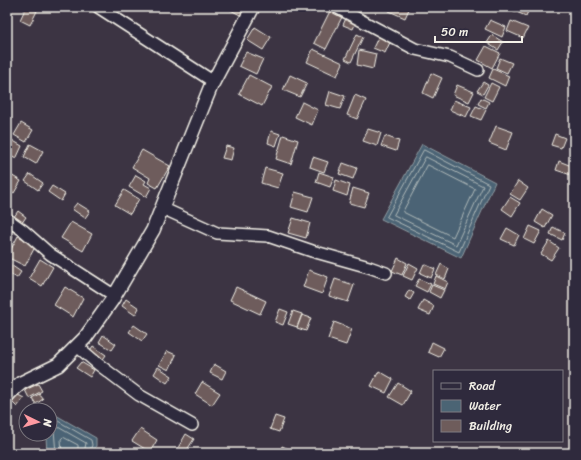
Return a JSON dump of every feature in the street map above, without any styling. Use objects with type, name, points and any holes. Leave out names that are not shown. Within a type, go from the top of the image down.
[{"type":"street","points":[[98,7],[214,82]]},
{"type":"street","points":[[7,395],[21,383],[58,365],[85,338],[114,296],[153,230],[214,82],[253,7]]},
{"type":"street","points":[[336,7],[415,49],[450,57],[478,70]]},
{"type":"street","points":[[162,208],[217,233],[268,236],[386,273]]},
{"type":"street","points":[[7,219],[24,231],[50,254],[114,296]]},
{"type":"street","points":[[77,346],[139,395],[192,425]]},
{"type":"water","points":[[422,144],[495,182],[461,258],[381,219]]},
{"type":"water","points":[[58,416],[96,438],[96,446],[92,453],[47,453],[46,442],[58,442]]},
{"type":"building","points":[[26,7],[37,11],[30,25],[20,20]]},
{"type":"building","points":[[225,7],[247,7],[242,16]]},
{"type":"building","points":[[390,7],[410,7],[405,18],[389,11]]},
{"type":"building","points":[[510,7],[530,7],[526,16],[509,9]]},
{"type":"building","points":[[331,9],[343,15],[326,49],[314,43]]},
{"type":"building","points":[[347,16],[357,20],[353,29],[343,25]]},
{"type":"building","points":[[490,20],[506,27],[502,37],[485,29]]},
{"type":"building","points":[[511,21],[528,28],[523,38],[507,31]]},
{"type":"building","points":[[255,27],[271,37],[263,50],[247,40]]},
{"type":"building","points":[[380,33],[392,38],[385,53],[373,48]]},
{"type":"building","points":[[357,34],[363,37],[351,62],[345,59]]},
{"type":"building","points":[[492,35],[503,42],[498,50],[487,43]]},
{"type":"building","points":[[486,46],[500,53],[492,68],[478,60]]},
{"type":"building","points":[[313,49],[343,63],[337,76],[307,62]]},
{"type":"building","points":[[359,50],[376,54],[373,69],[357,65]]},
{"type":"building","points":[[246,52],[263,59],[256,74],[239,66]]},
{"type":"building","points":[[500,58],[512,63],[507,73],[496,68]]},
{"type":"building","points":[[493,69],[509,76],[505,86],[489,78]]},
{"type":"building","points":[[431,73],[442,78],[433,98],[423,93]]},
{"type":"building","points":[[249,75],[272,87],[262,106],[239,94]]},
{"type":"building","points":[[290,75],[307,83],[300,97],[283,90]]},
{"type":"building","points":[[483,82],[488,85],[483,94],[477,91]]},
{"type":"building","points":[[491,83],[499,87],[492,101],[484,97]]},
{"type":"building","points":[[457,85],[474,92],[469,102],[453,95]]},
{"type":"building","points":[[330,91],[345,96],[340,109],[326,105]]},
{"type":"building","points":[[355,95],[366,100],[357,119],[347,115]]},
{"type":"building","points":[[481,98],[489,102],[486,108],[478,104]]},
{"type":"building","points":[[454,100],[471,107],[466,117],[450,110]]},
{"type":"building","points":[[302,102],[318,110],[312,125],[295,117]]},
{"type":"building","points":[[476,106],[486,110],[481,120],[471,116]]},
{"type":"building","points":[[21,123],[33,130],[26,142],[14,135]]},
{"type":"building","points":[[496,126],[513,132],[506,150],[489,143]]},
{"type":"building","points":[[368,129],[381,133],[377,146],[363,141]]},
{"type":"building","points":[[271,131],[280,134],[276,146],[268,143]]},
{"type":"building","points":[[555,134],[565,138],[561,148],[551,145]]},
{"type":"building","points":[[283,135],[298,140],[291,164],[276,159]]},
{"type":"building","points":[[385,136],[399,141],[396,151],[381,146]]},
{"type":"building","points":[[10,139],[22,146],[16,159],[7,154],[7,145]]},
{"type":"building","points":[[30,144],[43,151],[36,164],[24,157]]},
{"type":"building","points":[[226,146],[234,148],[231,160],[222,158]]},
{"type":"building","points":[[142,150],[170,166],[157,188],[148,183],[150,178],[132,167]]},
{"type":"building","points":[[313,157],[328,162],[324,172],[310,167]]},
{"type":"building","points":[[559,161],[574,167],[571,175],[556,170]]},
{"type":"building","points":[[7,163],[12,166],[7,174]]},
{"type":"building","points":[[343,163],[357,168],[353,179],[339,174]]},
{"type":"building","points":[[265,168],[283,173],[278,188],[261,183]]},
{"type":"building","points":[[319,172],[334,177],[330,187],[316,182]]},
{"type":"building","points":[[9,174],[21,181],[14,193],[7,189],[7,177]]},
{"type":"building","points":[[30,174],[43,183],[38,190],[25,181]]},
{"type":"building","points":[[136,175],[146,181],[144,184],[151,188],[146,197],[129,187]]},
{"type":"building","points":[[336,180],[350,185],[347,196],[333,191]]},
{"type":"building","points":[[518,181],[528,188],[520,200],[510,194]]},
{"type":"building","points":[[52,186],[65,194],[61,201],[48,192]]},
{"type":"building","points":[[353,188],[369,193],[364,207],[349,203]]},
{"type":"building","points":[[124,190],[139,199],[130,214],[115,205]]},
{"type":"building","points":[[295,192],[313,197],[308,212],[291,207]]},
{"type":"building","points":[[510,197],[520,203],[512,216],[502,209]]},
{"type":"building","points":[[77,203],[90,211],[85,218],[72,209]]},
{"type":"building","points":[[542,209],[552,215],[545,228],[535,222]]},
{"type":"building","points":[[18,211],[26,217],[15,233],[7,227]]},
{"type":"building","points":[[293,218],[310,223],[306,238],[288,233]]},
{"type":"building","points":[[71,222],[92,234],[83,251],[61,238]]},
{"type":"building","points":[[530,226],[541,231],[534,244],[524,239]]},
{"type":"building","points":[[553,227],[565,233],[562,240],[550,234]]},
{"type":"building","points":[[507,228],[519,235],[514,245],[501,239]]},
{"type":"building","points":[[7,233],[13,237],[8,244],[7,243]]},
{"type":"building","points":[[18,236],[36,245],[25,266],[7,257]]},
{"type":"building","points":[[549,241],[559,248],[551,260],[541,254]]},
{"type":"building","points":[[398,258],[407,263],[402,275],[392,271]]},
{"type":"building","points":[[40,259],[53,267],[42,286],[29,278]]},
{"type":"building","points":[[8,263],[21,272],[17,278],[7,272]]},
{"type":"building","points":[[409,263],[418,268],[412,280],[403,276]]},
{"type":"building","points":[[424,264],[435,269],[431,278],[420,273]]},
{"type":"building","points":[[441,264],[449,269],[445,279],[436,275]]},
{"type":"building","points":[[309,270],[328,277],[322,294],[303,287]]},
{"type":"building","points":[[436,276],[448,282],[445,289],[433,284]]},
{"type":"building","points":[[335,279],[354,285],[348,302],[329,296]]},
{"type":"building","points":[[419,279],[431,284],[427,292],[415,286]]},
{"type":"building","points":[[432,285],[444,290],[440,298],[429,292]]},
{"type":"building","points":[[65,287],[83,298],[73,317],[54,305]]},
{"type":"building","points":[[236,287],[266,301],[260,314],[230,300]]},
{"type":"building","points":[[409,290],[414,293],[410,300],[405,297]]},
{"type":"building","points":[[126,299],[139,308],[135,315],[122,306]]},
{"type":"building","points":[[423,300],[434,306],[430,315],[418,310]]},
{"type":"building","points":[[280,309],[288,312],[283,325],[275,322]]},
{"type":"building","points":[[293,311],[302,314],[297,327],[288,324]]},
{"type":"building","points":[[302,315],[311,318],[306,331],[297,328]]},
{"type":"building","points":[[334,322],[352,329],[346,345],[328,339]]},
{"type":"building","points":[[134,325],[147,334],[142,341],[129,332]]},
{"type":"building","points":[[103,335],[116,344],[112,350],[99,342]]},
{"type":"building","points":[[432,342],[444,348],[439,357],[428,352]]},
{"type":"building","points":[[93,346],[106,355],[101,362],[88,353]]},
{"type":"building","points":[[167,351],[176,355],[169,370],[159,365]]},
{"type":"building","points":[[81,362],[94,370],[90,377],[76,368]]},
{"type":"building","points":[[214,364],[226,371],[222,379],[210,373]]},
{"type":"building","points":[[158,367],[172,376],[167,383],[154,374]]},
{"type":"building","points":[[379,371],[393,379],[386,393],[371,386]]},
{"type":"building","points":[[202,382],[220,393],[212,405],[195,394]]},
{"type":"building","points":[[398,383],[411,391],[403,405],[389,397]]},
{"type":"building","points":[[38,384],[42,391],[29,398],[25,390]]},
{"type":"building","points":[[39,394],[43,399],[39,402],[35,402],[32,398]]},
{"type":"building","points":[[18,395],[24,398],[21,402],[18,402],[17,407],[12,402]]},
{"type":"building","points":[[275,416],[284,419],[279,432],[270,429]]},
{"type":"building","points":[[140,429],[157,440],[150,452],[132,441]]},
{"type":"building","points":[[186,434],[194,439],[185,453],[175,453]]},
{"type":"building","points":[[282,446],[291,450],[290,453],[280,453]]},
{"type":"building","points":[[121,447],[130,453],[117,453]]}]
